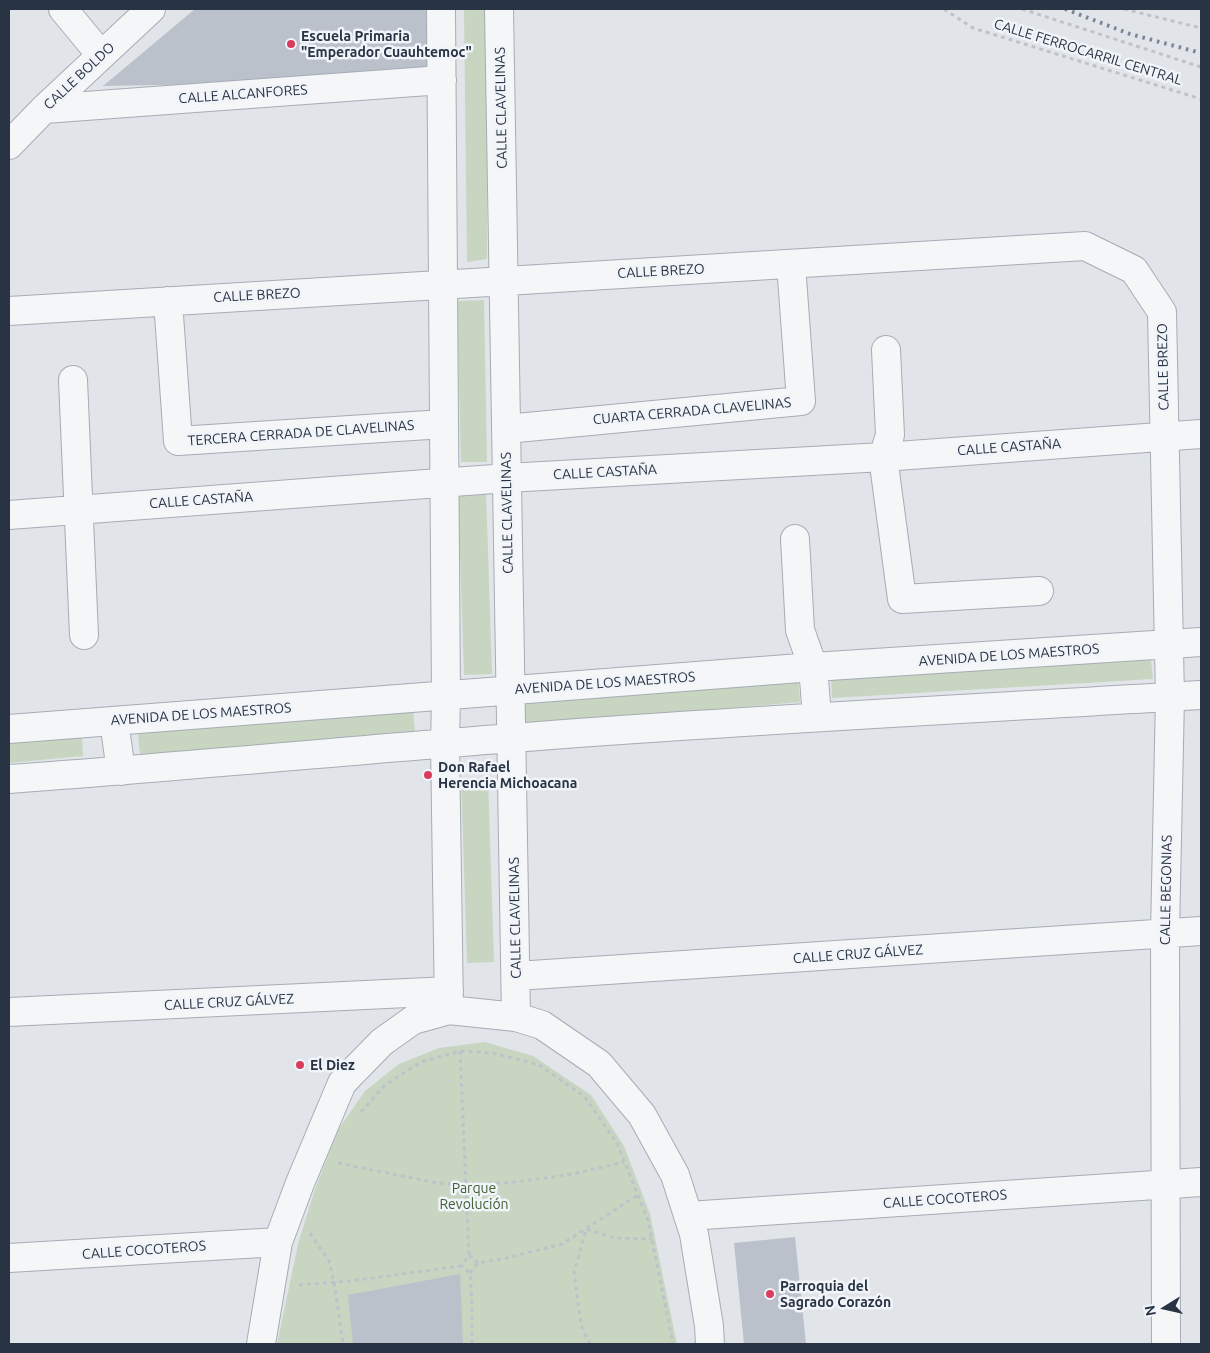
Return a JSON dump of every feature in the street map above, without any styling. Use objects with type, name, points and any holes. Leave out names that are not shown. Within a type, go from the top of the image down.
[{"type":"street","points":[[63,9],[101,55]]},
{"type":"street","name":"CALLE BOLDO","points":[[9,146],[44,108],[151,9]]},
{"type":"street","points":[[441,9],[444,284],[445,744],[449,1000]]},
{"type":"street","name":"CALLE CLAVELINAS","points":[[500,9],[516,1017]]},
{"type":"street","name":"CALLE ALCANFORES","points":[[44,108],[442,80]]},
{"type":"street","name":"CALLE BREZO","points":[[9,311],[1085,246],[1134,270],[1162,312],[1164,436]]},
{"type":"street","name":"CUARTA CERRADA CLAVELINAS","points":[[506,429],[801,401],[792,264]]},
{"type":"street","name":"TERCERA CERRADA DE CLAVELINAS","points":[[168,300],[178,441],[444,424]]},
{"type":"street","points":[[886,350],[890,435],[883,456],[902,599],[1039,591]]},
{"type":"street","points":[[72,380],[84,636]]},
{"type":"street","name":"CALLE CASTAÑA","points":[[9,515],[507,478],[883,456],[1201,434]]},
{"type":"street","name":"CALLE BEGONIAS","points":[[1164,436],[1170,697],[1165,933],[1166,1344]]},
{"type":"street","points":[[795,539],[800,630],[813,667],[817,716]]},
{"type":"street","name":"AVENIDA DE LOS MAESTROS","points":[[9,729],[813,667],[1201,642]]},
{"type":"street","points":[[9,779],[511,738],[817,716],[1201,695]]},
{"type":"street","points":[[114,721],[121,771]]},
{"type":"street","name":"CALLE CRUZ GÁLVEZ","points":[[516,976],[1201,931]]},
{"type":"street","points":[[261,1344],[278,1242],[300,1183],[342,1083],[382,1042],[413,1020],[449,1000],[542,1025],[599,1064],[642,1115],[675,1175],[694,1234],[709,1326],[710,1344]]},
{"type":"street","name":"CALLE CRUZ GÁLVEZ","points":[[9,1012],[449,1000]]},
{"type":"street","name":"CALLE COCOTEROS","points":[[688,1216],[1201,1182]]},
{"type":"street","name":"CALLE COCOTEROS","points":[[9,1258],[278,1242]]},
{"type":"path","name":"CALLE FERROCARRIL CENTRAL","points":[[944,9],[973,28],[1201,99]]},
{"type":"path","points":[[1022,9],[1201,67]]},
{"type":"path","points":[[1124,9],[1201,28]]},
{"type":"path","points":[[355,1119],[385,1085],[421,1062],[460,1051],[493,1053],[538,1065],[584,1096],[617,1143],[648,1220],[673,1344]]},
{"type":"path","points":[[460,1051],[469,1255],[461,1266]]},
{"type":"path","points":[[333,1162],[437,1183],[465,1185],[516,1182],[573,1174],[624,1162]]},
{"type":"path","points":[[472,1344],[470,1273],[478,1263],[507,1258],[562,1244],[638,1195]]},
{"type":"path","points":[[308,1241],[312,1224]]},
{"type":"path","points":[[586,1229],[615,1238],[652,1239]]},
{"type":"path","points":[[586,1229],[574,1272],[581,1325],[590,1344]]},
{"type":"path","points":[[310,1233],[329,1261],[343,1344]]},
{"type":"path","points":[[469,1255],[478,1263]]},
{"type":"path","points":[[301,1276],[299,1286],[461,1266],[470,1273]]},
{"type":"green space","points":[[464,9],[487,9],[487,259],[467,262]]},
{"type":"green space","points":[[484,300],[487,462],[461,462],[457,301]]},
{"type":"green space","points":[[486,490],[492,674],[464,675],[458,491]]},
{"type":"green space","points":[[1151,660],[1153,679],[832,698],[831,679]]},
{"type":"green space","points":[[798,678],[800,702],[526,726],[524,703]]},
{"type":"green space","points":[[413,710],[415,732],[140,755],[138,733]]},
{"type":"green space","points":[[82,735],[83,756],[9,763],[9,741]]},
{"type":"green space","points":[[461,778],[488,778],[494,962],[467,963]]},
{"type":"green space","name":"Parque Revolución","points":[[485,1042],[533,1056],[591,1095],[624,1146],[650,1214],[677,1344],[277,1344],[298,1244],[315,1189],[338,1130],[365,1091],[399,1064],[439,1048]]},
{"type":"building","name":"Escuela Primaria \"Emperador Cuauhtemoc\"","points":[[195,9],[429,9],[430,80],[103,86]]},
{"type":"building","name":"Parroquia del Sagrado Corazón","points":[[795,1237],[806,1344],[744,1344],[734,1243]]},
{"type":"building","points":[[460,1274],[463,1344],[353,1344],[348,1295]]},
{"type":"railway","points":[[1065,9],[1130,34],[1201,53]]},
{"type":"place","name":"Escuela Primaria \"Emperador Cuauhtemoc\"","points":[[291,44]]},
{"type":"place","name":"Don Rafael Herencia Michoacana","points":[[428,775]]},
{"type":"place","name":"El Diez","points":[[300,1065]]},
{"type":"place","name":"Parroquia del Sagrado Corazón","points":[[770,1294]]}]
